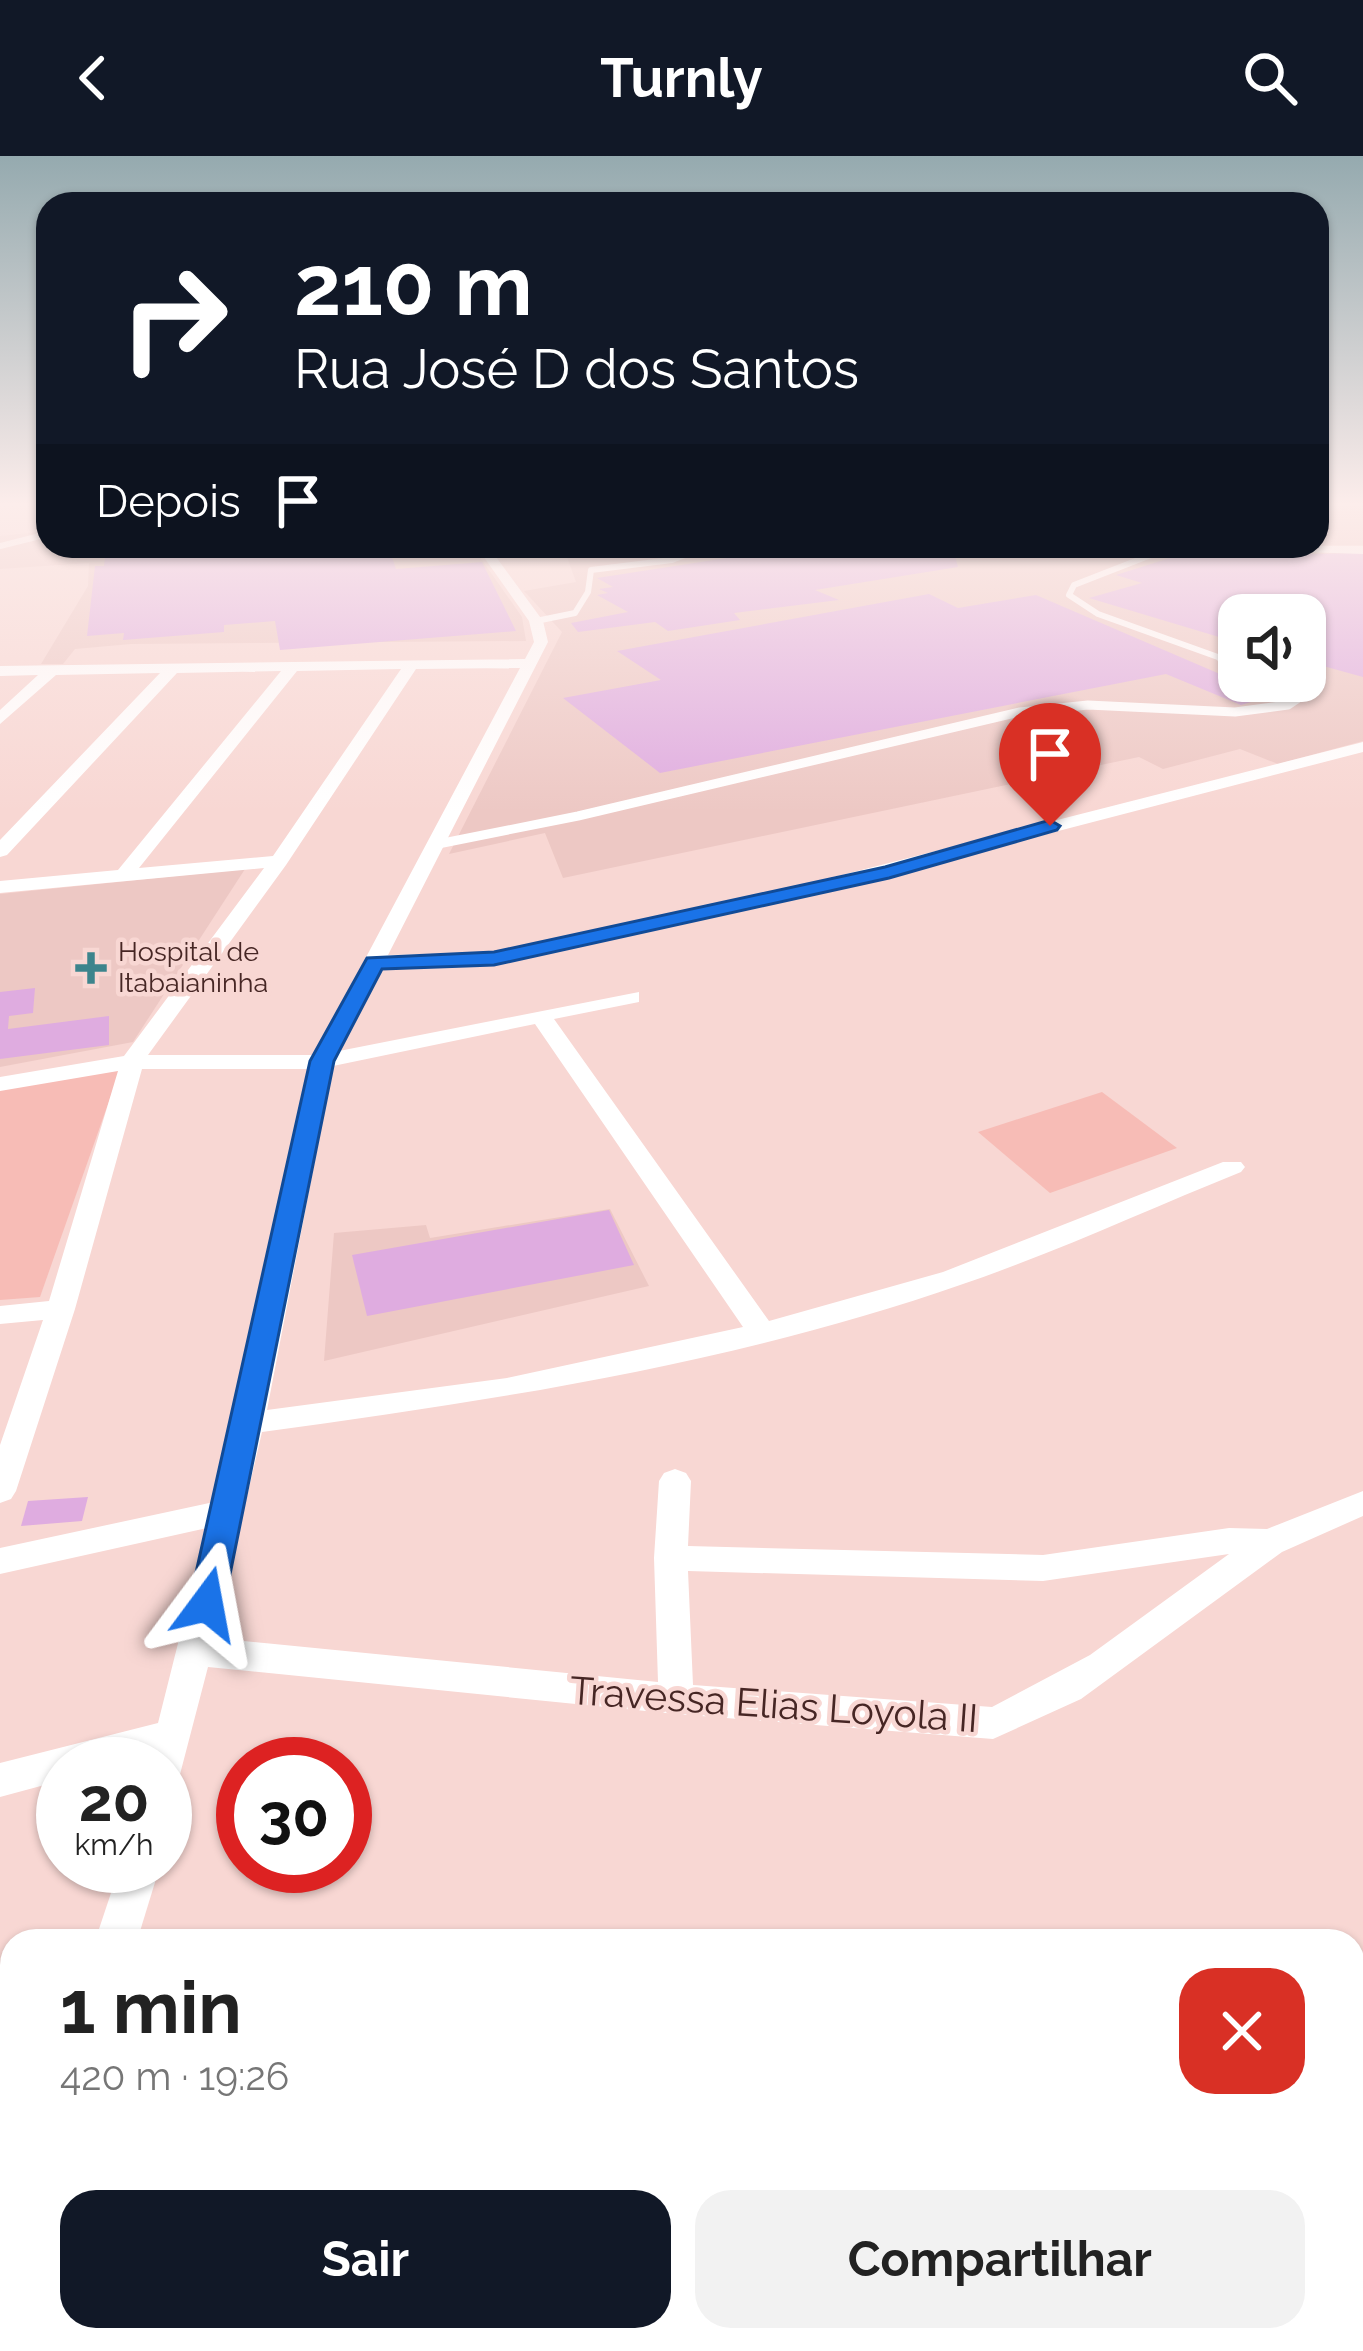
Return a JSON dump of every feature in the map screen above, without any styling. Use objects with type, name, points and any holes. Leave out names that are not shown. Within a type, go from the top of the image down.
[{"type":"street","points":[[174,1737],[249,1423],[322,1061],[533,663],[541,642],[536,621],[526,607]]},
{"type":"street","points":[[0,671],[533,663]]},
{"type":"street","points":[[0,1491],[61,1309],[133,1062],[279,861],[410,666]]},
{"type":"street","points":[[124,875],[292,668]]},
{"type":"street","points":[[0,851],[172,669]]},
{"type":"street","points":[[0,719],[50,672]]},
{"type":"street","points":[[374,962],[494,959],[769,899],[1363,747]]},
{"type":"street","points":[[0,887],[279,861]]},
{"type":"street","points":[[0,1084],[133,1062],[322,1061],[631,997]]},
{"type":"street","points":[[540,1015],[762,1333]]},
{"type":"street","points":[[249,1423],[506,1388],[762,1333],[952,1278],[1232,1167]]},
{"type":"street","points":[[0,1315],[61,1309]]},
{"type":"street","points":[[675,1480],[671,1558],[676,1699]]},
{"type":"street","name":"Travessa Elias Loyola II","points":[[196,1651],[676,1699],[993,1723],[1031,1710],[1136,1643],[1272,1542],[1363,1503]]},
{"type":"street","points":[[0,1562],[228,1511]]},
{"type":"street","points":[[671,1558],[1042,1568],[1228,1541],[1272,1542]]},
{"type":"street","points":[[0,1780],[36,1774]]},
{"type":"street","points":[[127,1929],[134,1893]]},
{"type":"lane","points":[[536,621],[575,613],[578,607]]},
{"type":"lane","points":[[1088,607],[1218,657]]},
{"type":"lane","points":[[433,844],[544,826],[895,739],[1049,709],[1147,705],[1242,711],[1291,702]]},
{"type":"shaded area","points":[[75,607],[515,607],[526,641],[131,644],[75,649],[63,664],[41,664]]},
{"type":"shaded area","points":[[539,607],[1218,607],[1218,702],[1326,702],[1326,607],[1363,607],[1363,741],[1278,764],[1240,749],[1163,769],[1139,757],[563,878],[545,833],[449,854],[562,632]]},
{"type":"shaded area","name":"Hospital de Itabaianinha","points":[[245,869],[133,1042],[0,1067],[0,894]]},
{"type":"shaded area","points":[[120,1070],[40,1297],[0,1300],[0,1090]]},
{"type":"shaded area","points":[[1102,1092],[1177,1148],[1050,1193],[978,1132]]},
{"type":"shaded area","points":[[610,1209],[649,1286],[324,1361],[334,1233],[426,1225],[430,1238]]},
{"type":"building","points":[[90,607],[504,607],[516,631],[280,650],[275,621],[224,625],[224,632],[123,640],[124,633],[87,636]]},
{"type":"building","points":[[620,607],[779,607],[734,613],[740,620],[668,631],[655,622],[578,632],[571,623],[628,612]]},
{"type":"building","points":[[855,607],[1065,607],[1218,673],[1218,695],[1166,674],[660,773],[563,698],[661,680],[617,651]]},
{"type":"building","points":[[1120,607],[1218,607],[1218,637]]},
{"type":"building","points":[[1326,607],[1363,607],[1363,677],[1326,667]]},
{"type":"building","points":[[35,988],[33,1013],[9,1016],[8,1029],[109,1016],[109,1045],[0,1059],[0,992]]},
{"type":"building","points":[[609,1210],[634,1265],[367,1316],[352,1255]]},
{"type":"building","points":[[88,1497],[82,1521],[21,1526],[28,1501]]},
{"type":"place","name":"Hospital de Itabaianinha","points":[[91,968]]},
{"type":"route","points":[[207,1604],[322,1061],[374,962],[494,959],[889,872],[1050,826]]}]
